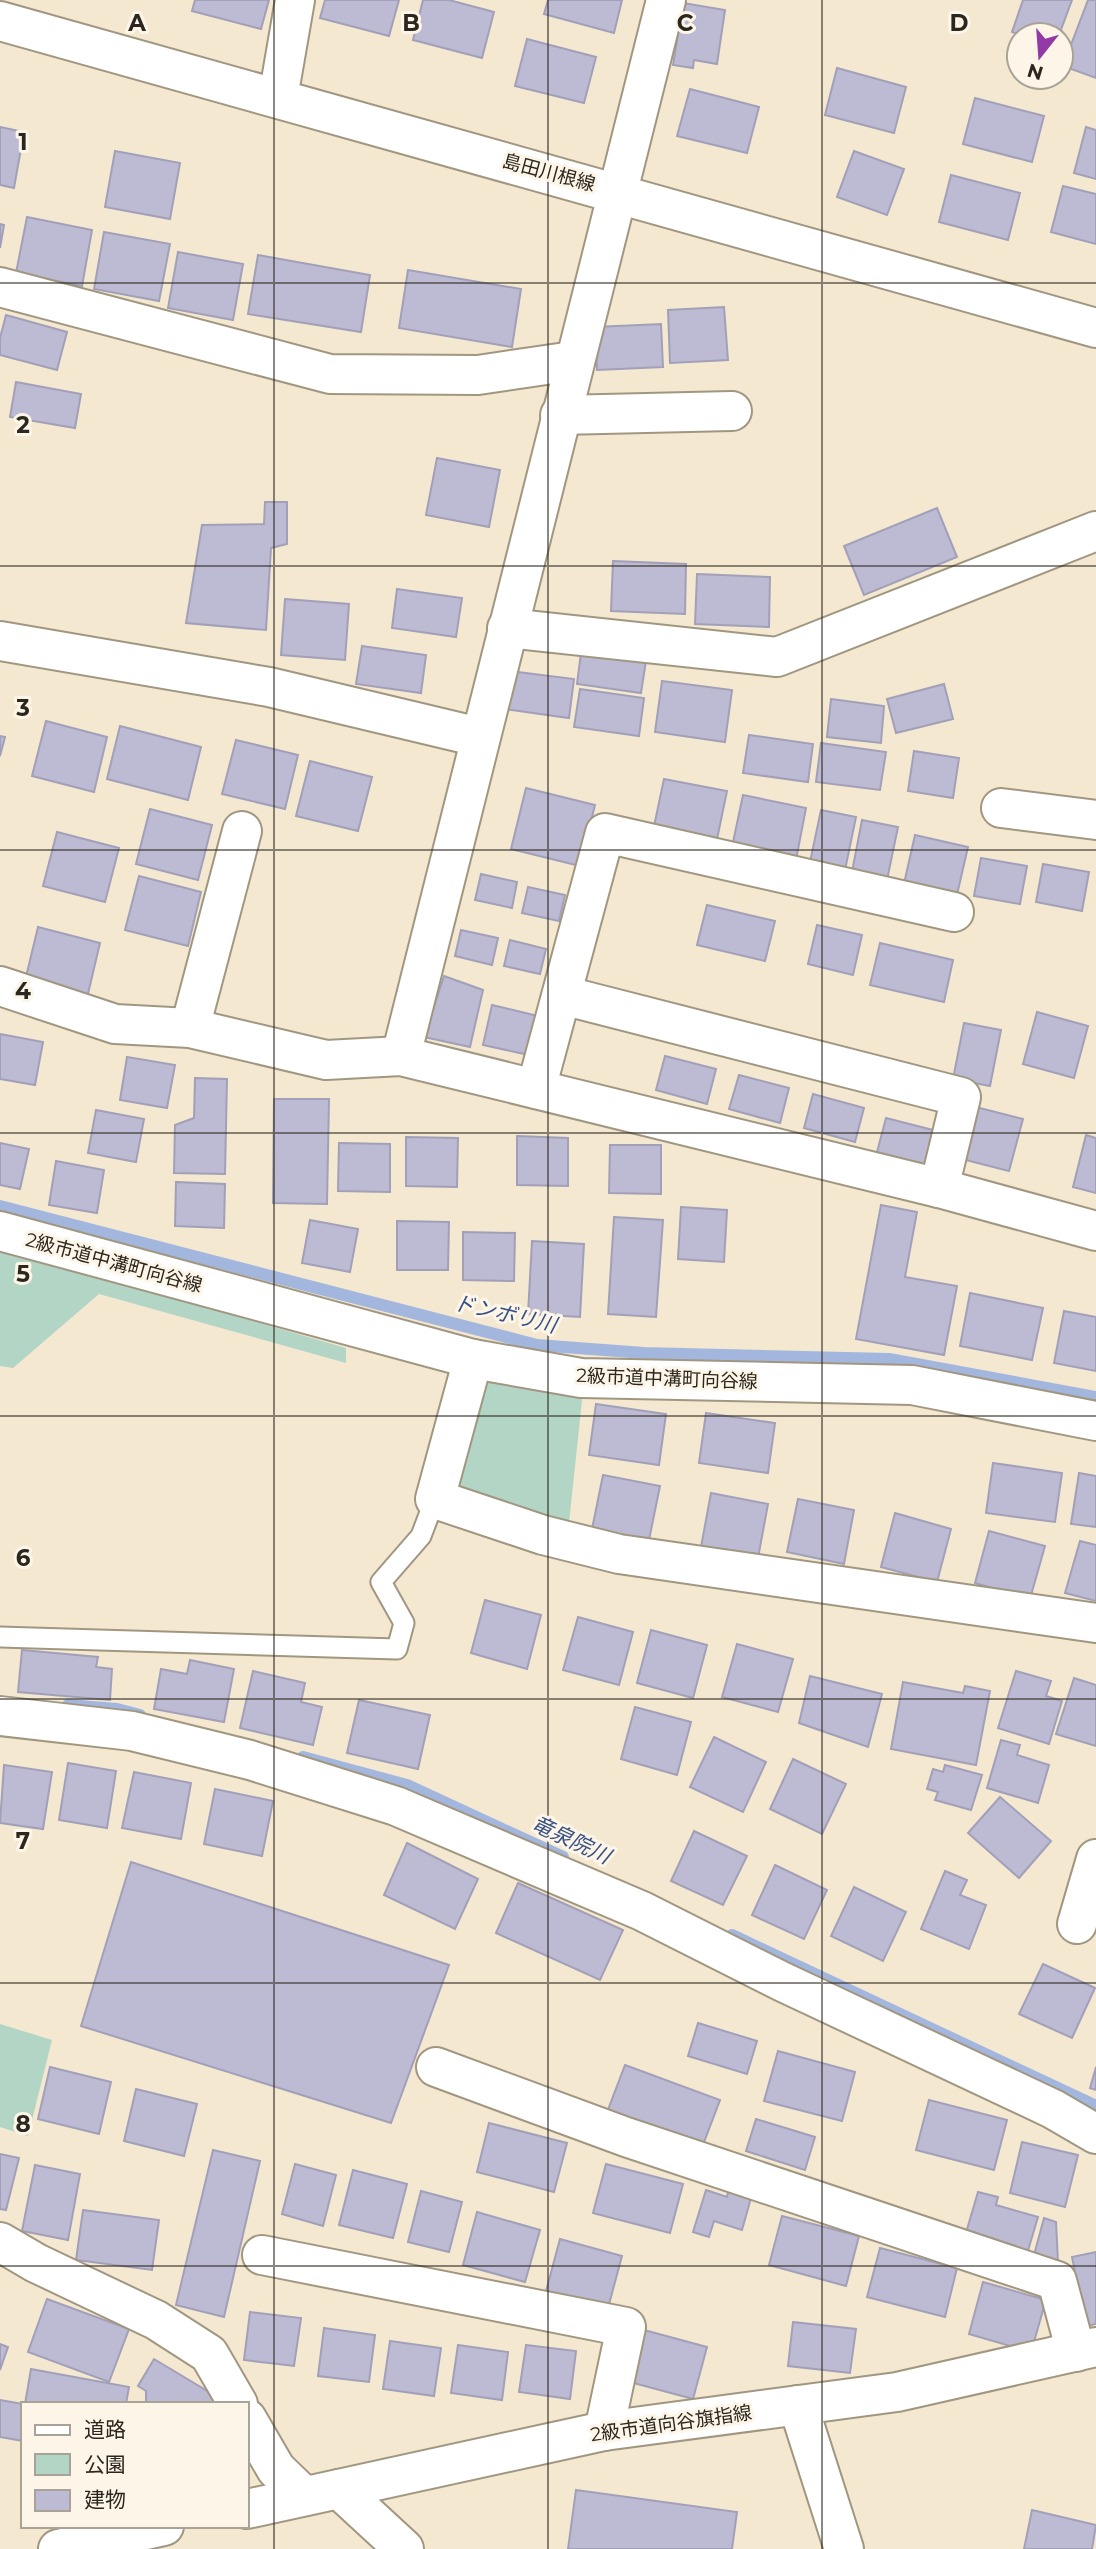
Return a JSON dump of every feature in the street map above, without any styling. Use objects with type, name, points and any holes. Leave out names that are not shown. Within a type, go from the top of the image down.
[{"type":"street","points":[[278,98],[295,0]]},
{"type":"street","points":[[401,1056],[573,361],[666,0]]},
{"type":"street","name":"島田川根線","points":[[0,21],[616,191],[1096,328]]},
{"type":"street","points":[[0,287],[330,374],[478,375],[573,361]]},
{"type":"street","points":[[560,415],[732,411]]},
{"type":"street","points":[[508,628],[777,657],[1096,531]]},
{"type":"street","points":[[0,641],[269,687],[479,737]]},
{"type":"street","points":[[1001,808],[1096,820]]},
{"type":"street","points":[[190,1028],[242,831]]},
{"type":"street","points":[[536,1089],[605,833],[954,912]]},
{"type":"street","points":[[0,986],[115,1024],[190,1028],[326,1060],[401,1056],[939,1188],[1096,1231]]},
{"type":"street","points":[[562,995],[961,1097],[939,1188]]},
{"type":"street","name":"2級市道中溝町向谷線","points":[[0,1231],[473,1359],[582,1378],[912,1384],[1096,1421]]},
{"type":"street","points":[[473,1359],[435,1499],[543,1535],[619,1553],[1096,1623]]},
{"type":"street","points":[[0,1716],[132,1731],[250,1760],[396,1806],[642,1911],[783,1982],[1054,2109],[1096,2134]]},
{"type":"street","points":[[1077,1924],[1096,1859]]},
{"type":"street","points":[[436,2067],[626,2137],[1057,2281],[1086,2350]]},
{"type":"street","points":[[0,2242],[36,2263],[156,2320],[209,2354],[237,2402]]},
{"type":"street","points":[[262,2255],[626,2327],[604,2431]]},
{"type":"street","name":"2級市道向谷旗指線","points":[[248,2509],[604,2431],[897,2392],[1086,2350]]},
{"type":"street","points":[[798,2405],[844,2549]]},
{"type":"street","points":[[248,2421],[276,2469],[322,2493],[404,2549]]},
{"type":"street","points":[[58,2549],[155,2528]]},
{"type":"lane","points":[[0,1637],[397,1649],[404,1623],[382,1582],[421,1536],[435,1499]]},
{"type":"green space","points":[[0,1247],[346,1348],[346,1363],[99,1294],[13,1368],[0,1366]]},
{"type":"green space","points":[[492,1375],[583,1391],[569,1523],[463,1495],[452,1481],[478,1385]]},
{"type":"green space","points":[[0,2024],[52,2040],[28,2136],[0,2127]]},
{"type":"building","points":[[195,0],[269,0],[261,29],[192,11]]},
{"type":"building","points":[[325,0],[399,0],[389,36],[320,18]]},
{"type":"building","points":[[423,0],[449,0],[494,12],[482,58],[413,40]]},
{"type":"building","points":[[548,0],[622,0],[614,33],[544,14]]},
{"type":"building","points":[[1023,0],[1072,0],[1064,21],[1016,21]]},
{"type":"building","points":[[1088,0],[1096,0],[1096,78],[1075,70],[1075,34]]},
{"type":"building","points":[[683,3],[725,10],[717,64],[694,60],[693,68],[673,65]]},
{"type":"building","points":[[527,39],[596,57],[584,103],[515,86]]},
{"type":"building","points":[[837,68],[906,87],[894,133],[825,115]]},
{"type":"building","points":[[690,89],[759,107],[747,153],[677,136]]},
{"type":"building","points":[[975,98],[1044,116],[1032,162],[963,144]]},
{"type":"building","points":[[0,127],[24,132],[14,188],[0,185]]},
{"type":"building","points":[[1086,127],[1096,130],[1096,179],[1074,173]]},
{"type":"building","points":[[115,151],[180,163],[170,219],[105,207]]},
{"type":"building","points":[[854,151],[904,169],[887,215],[837,197]]},
{"type":"building","points":[[951,175],[1020,193],[1008,240],[939,222]]},
{"type":"building","points":[[1063,186],[1096,194],[1096,244],[1051,232]]},
{"type":"building","points":[[27,217],[92,230],[82,286],[16,273]]},
{"type":"building","points":[[0,224],[4,225],[0,248]]},
{"type":"building","points":[[104,232],[170,244],[159,301],[94,289]]},
{"type":"building","points":[[178,252],[243,264],[233,320],[168,308]]},
{"type":"building","points":[[258,255],[370,275],[361,332],[248,314]]},
{"type":"building","points":[[408,270],[521,289],[512,347],[399,328]]},
{"type":"building","points":[[724,307],[728,360],[670,363],[668,310]]},
{"type":"building","points":[[6,315],[67,332],[57,370],[0,355],[0,338]]},
{"type":"building","points":[[661,324],[663,367],[597,370],[595,327]]},
{"type":"building","points":[[16,382],[81,394],[75,428],[10,417]]},
{"type":"building","points":[[437,458],[500,470],[489,527],[426,515]]},
{"type":"building","points":[[265,502],[287,502],[287,544],[271,548],[266,630],[186,623],[202,525],[264,524]]},
{"type":"building","points":[[937,508],[957,557],[864,595],[844,546]]},
{"type":"building","points":[[613,561],[686,564],[685,614],[611,611]]},
{"type":"building","points":[[697,574],[770,577],[769,627],[695,624]]},
{"type":"building","points":[[397,589],[462,598],[456,637],[392,628]]},
{"type":"building","points":[[285,599],[349,604],[345,660],[281,655]]},
{"type":"building","points":[[582,645],[647,654],[641,693],[577,684]]},
{"type":"building","points":[[362,646],[426,655],[421,693],[356,684]]},
{"type":"building","points":[[510,671],[574,679],[569,718],[504,709]]},
{"type":"building","points":[[662,681],[732,690],[725,742],[655,732]]},
{"type":"building","points":[[944,684],[953,719],[896,733],[887,699]]},
{"type":"building","points":[[580,689],[644,698],[639,736],[574,727]]},
{"type":"building","points":[[831,699],[884,706],[881,743],[827,737]]},
{"type":"building","points":[[46,721],[107,737],[94,792],[32,776]]},
{"type":"building","points":[[120,726],[201,747],[188,800],[107,779]]},
{"type":"building","points":[[749,735],[813,744],[808,782],[743,773]]},
{"type":"building","points":[[0,736],[5,737],[0,756]]},
{"type":"building","points":[[236,740],[298,755],[285,809],[222,794]]},
{"type":"building","points":[[821,743],[886,752],[880,790],[816,782]]},
{"type":"building","points":[[914,751],[959,758],[953,798],[908,791]]},
{"type":"building","points":[[310,761],[372,777],[358,831],[296,816]]},
{"type":"building","points":[[664,779],[727,791],[716,844],[653,831]]},
{"type":"building","points":[[526,788],[595,805],[580,866],[511,849]]},
{"type":"building","points":[[743,795],[806,808],[796,860],[732,847]]},
{"type":"building","points":[[150,809],[212,825],[198,880],[136,864]]},
{"type":"building","points":[[821,810],[856,817],[845,870],[810,862]]},
{"type":"building","points":[[862,820],[898,827],[887,880],[852,872]]},
{"type":"building","points":[[57,832],[119,848],[105,902],[43,886]]},
{"type":"building","points":[[915,835],[968,847],[956,899],[903,888]]},
{"type":"building","points":[[981,858],[1027,866],[1020,904],[974,896]]},
{"type":"building","points":[[1043,864],[1089,872],[1082,911],[1036,902]]},
{"type":"building","points":[[481,874],[517,882],[512,908],[475,900]]},
{"type":"building","points":[[139,876],[201,892],[188,946],[125,930]]},
{"type":"building","points":[[528,887],[565,895],[559,921],[522,913]]},
{"type":"building","points":[[707,905],[775,921],[765,961],[697,945]]},
{"type":"building","points":[[817,925],[862,935],[853,975],[808,964]]},
{"type":"building","points":[[38,927],[100,943],[87,998],[25,981]]},
{"type":"building","points":[[461,930],[498,938],[492,965],[455,956]]},
{"type":"building","points":[[510,940],[546,949],[540,974],[504,966]]},
{"type":"building","points":[[880,943],[953,960],[944,1002],[870,985]]},
{"type":"building","points":[[444,976],[483,990],[470,1047],[424,1037]]},
{"type":"building","points":[[492,1005],[538,1016],[529,1055],[483,1045]]},
{"type":"building","points":[[1037,1012],[1088,1026],[1074,1078],[1023,1064]]},
{"type":"building","points":[[964,1023],[1001,1030],[990,1086],[953,1079]]},
{"type":"building","points":[[0,1034],[43,1042],[35,1085],[0,1079]]},
{"type":"building","points":[[665,1056],[716,1069],[707,1104],[656,1090]]},
{"type":"building","points":[[127,1057],[175,1065],[167,1108],[120,1100]]},
{"type":"building","points":[[739,1075],[789,1088],[780,1123],[729,1109]]},
{"type":"building","points":[[195,1078],[227,1079],[225,1174],[174,1173],[175,1125],[194,1118]]},
{"type":"building","points":[[813,1094],[864,1108],[855,1142],[804,1128]]},
{"type":"building","points":[[274,1099],[329,1099],[327,1204],[273,1203]]},
{"type":"building","points":[[972,1106],[1023,1119],[1009,1171],[958,1158]]},
{"type":"building","points":[[96,1110],[144,1119],[136,1162],[88,1153]]},
{"type":"building","points":[[886,1118],[937,1131],[928,1166],[877,1152]]},
{"type":"building","points":[[1086,1135],[1096,1138],[1096,1193],[1073,1187]]},
{"type":"building","points":[[517,1136],[568,1138],[568,1186],[517,1185]]},
{"type":"building","points":[[406,1137],[458,1138],[457,1187],[406,1186]]},
{"type":"building","points":[[0,1143],[29,1149],[20,1189],[0,1185]]},
{"type":"building","points":[[339,1143],[390,1144],[390,1192],[338,1191]]},
{"type":"building","points":[[610,1145],[661,1145],[661,1194],[609,1193]]},
{"type":"building","points":[[56,1161],[104,1170],[97,1213],[49,1205]]},
{"type":"building","points":[[176,1182],[225,1184],[224,1228],[175,1226]]},
{"type":"building","points":[[881,1205],[917,1212],[905,1277],[957,1286],[944,1355],[856,1339]]},
{"type":"building","points":[[681,1207],[727,1210],[724,1262],[678,1259]]},
{"type":"building","points":[[614,1217],[663,1220],[656,1317],[608,1314]]},
{"type":"building","points":[[310,1220],[358,1229],[350,1272],[302,1263]]},
{"type":"building","points":[[397,1221],[449,1222],[448,1270],[397,1270]]},
{"type":"building","points":[[463,1232],[515,1233],[514,1281],[463,1280]]},
{"type":"building","points":[[532,1241],[584,1244],[580,1317],[528,1314]]},
{"type":"building","points":[[970,1293],[1043,1308],[1032,1360],[960,1346]]},
{"type":"building","points":[[1064,1311],[1096,1317],[1096,1371],[1054,1363]]},
{"type":"building","points":[[596,1404],[666,1414],[659,1465],[589,1455]]},
{"type":"building","points":[[706,1413],[775,1423],[768,1473],[699,1463]]},
{"type":"building","points":[[993,1463],[1062,1473],[1055,1522],[986,1513]]},
{"type":"building","points":[[1079,1473],[1096,1476],[1096,1527],[1071,1524]]},
{"type":"building","points":[[603,1475],[660,1486],[649,1540],[592,1529]]},
{"type":"building","points":[[711,1493],[768,1504],[758,1558],[701,1547]]},
{"type":"building","points":[[798,1499],[854,1510],[844,1564],[787,1552]]},
{"type":"building","points":[[895,1513],[951,1529],[937,1582],[881,1567]]},
{"type":"building","points":[[989,1531],[1045,1546],[1030,1599],[975,1583]]},
{"type":"building","points":[[1080,1541],[1096,1545],[1096,1601],[1065,1593]]},
{"type":"building","points":[[485,1600],[541,1615],[527,1669],[471,1653]]},
{"type":"building","points":[[578,1617],[633,1632],[619,1685],[563,1670]]},
{"type":"building","points":[[651,1630],[707,1645],[693,1698],[637,1683]]},
{"type":"building","points":[[737,1644],[793,1659],[778,1712],[722,1697]]},
{"type":"building","points":[[22,1650],[98,1657],[96,1667],[112,1669],[110,1700],[18,1692]]},
{"type":"building","points":[[190,1660],[234,1669],[224,1722],[154,1709],[161,1669],[187,1674]]},
{"type":"building","points":[[253,1671],[305,1683],[301,1702],[322,1707],[313,1745],[240,1728]]},
{"type":"building","points":[[1016,1671],[1051,1681],[1046,1696],[1062,1701],[1049,1744],[998,1728]]},
{"type":"building","points":[[810,1676],[882,1694],[868,1747],[799,1723]]},
{"type":"building","points":[[1074,1678],[1096,1685],[1096,1746],[1056,1734]]},
{"type":"building","points":[[903,1682],[963,1693],[965,1686],[990,1691],[976,1765],[891,1749]]},
{"type":"building","points":[[359,1700],[430,1715],[418,1769],[347,1753]]},
{"type":"building","points":[[635,1707],[691,1722],[677,1775],[621,1759]]},
{"type":"building","points":[[714,1737],[766,1762],[743,1812],[690,1787]]},
{"type":"building","points":[[1001,1740],[1020,1745],[1017,1755],[1049,1765],[1038,1803],[987,1788]]},
{"type":"building","points":[[793,1759],[846,1784],[822,1834],[770,1809]]},
{"type":"building","points":[[68,1763],[116,1771],[107,1828],[59,1820]]},
{"type":"building","points":[[4,1765],[52,1772],[43,1829],[0,1823]]},
{"type":"building","points":[[945,1765],[982,1775],[971,1810],[935,1800],[938,1792],[927,1789],[933,1769],[943,1772]]},
{"type":"building","points":[[134,1772],[191,1783],[181,1839],[122,1828]]},
{"type":"building","points":[[215,1789],[273,1801],[262,1856],[204,1844]]},
{"type":"building","points":[[1000,1797],[1051,1841],[1019,1878],[968,1833]]},
{"type":"building","points":[[694,1831],[747,1856],[723,1905],[671,1881]]},
{"type":"building","points":[[407,1843],[478,1879],[455,1929],[384,1895]]},
{"type":"building","points":[[131,1862],[449,1965],[391,2123],[81,2026]]},
{"type":"building","points":[[775,1865],[827,1890],[804,1939],[752,1915]]},
{"type":"building","points":[[945,1871],[967,1880],[960,1895],[986,1905],[969,1949],[921,1929]]},
{"type":"building","points":[[518,1883],[623,1930],[600,1980],[496,1933]]},
{"type":"building","points":[[854,1887],[906,1912],[883,1961],[831,1936]]},
{"type":"building","points":[[1043,1964],[1095,1988],[1072,2038],[1019,2014]]},
{"type":"building","points":[[698,2023],[757,2041],[747,2074],[688,2056]]},
{"type":"building","points":[[778,2051],[855,2072],[842,2121],[764,2101]]},
{"type":"building","points":[[625,2065],[720,2100],[701,2150],[606,2115]]},
{"type":"building","points":[[50,2067],[111,2082],[99,2134],[38,2119]]},
{"type":"building","points":[[1096,2067],[1096,2090],[1090,2088]]},
{"type":"building","points":[[136,2089],[197,2104],[184,2156],[124,2141]]},
{"type":"building","points":[[929,2100],[1007,2120],[994,2170],[916,2150]]},
{"type":"building","points":[[756,2119],[815,2137],[805,2170],[746,2151]]},
{"type":"building","points":[[489,2123],[567,2143],[554,2192],[477,2172]]},
{"type":"building","points":[[1022,2142],[1078,2155],[1065,2207],[1010,2193]]},
{"type":"building","points":[[213,2150],[260,2161],[224,2317],[176,2305]]},
{"type":"building","points":[[0,2154],[19,2158],[6,2210],[0,2209]]},
{"type":"building","points":[[295,2164],[336,2175],[323,2226],[282,2214]]},
{"type":"building","points":[[606,2164],[683,2184],[670,2233],[593,2213]]},
{"type":"building","points":[[35,2165],[80,2174],[68,2240],[22,2231]]},
{"type":"building","points":[[353,2170],[407,2184],[393,2238],[339,2225]]},
{"type":"building","points":[[706,2190],[727,2197],[728,2192],[751,2198],[742,2230],[714,2221],[709,2237],[693,2232]]},
{"type":"building","points":[[421,2191],[462,2202],[449,2252],[408,2242]]},
{"type":"building","points":[[978,2192],[998,2197],[996,2205],[1038,2217],[1027,2254],[965,2236]]},
{"type":"building","points":[[83,2210],[159,2220],[152,2270],[76,2260]]},
{"type":"building","points":[[477,2212],[540,2230],[525,2282],[463,2265]]},
{"type":"building","points":[[782,2216],[859,2236],[846,2286],[769,2265]]},
{"type":"building","points":[[1044,2218],[1056,2222],[1058,2262],[1034,2255]]},
{"type":"building","points":[[560,2239],[622,2256],[608,2308],[546,2291]]},
{"type":"building","points":[[880,2248],[957,2268],[945,2317],[867,2297]]},
{"type":"building","points":[[1096,2252],[1096,2324],[1086,2326],[1072,2257]]},
{"type":"building","points":[[983,2282],[1046,2300],[1031,2352],[969,2334]]},
{"type":"building","points":[[47,2299],[129,2329],[109,2382],[28,2352]]},
{"type":"building","points":[[250,2312],[301,2318],[294,2366],[244,2360]]},
{"type":"building","points":[[793,2322],[856,2329],[850,2373],[788,2366]]},
{"type":"building","points":[[324,2328],[375,2335],[369,2382],[318,2376]]},
{"type":"building","points":[[644,2330],[707,2347],[693,2399],[630,2382]]},
{"type":"building","points":[[390,2341],[441,2348],[434,2396],[383,2389]]},
{"type":"building","points":[[0,2344],[8,2347],[0,2370]]},
{"type":"building","points":[[458,2345],[508,2352],[502,2400],[451,2393]]},
{"type":"building","points":[[526,2345],[576,2351],[570,2399],[519,2392]]},
{"type":"building","points":[[154,2359],[226,2402],[146,2402],[146,2391],[138,2386]]},
{"type":"building","points":[[31,2369],[129,2387],[126,2402],[25,2402]]},
{"type":"building","points":[[0,2400],[21,2404],[21,2441],[0,2437]]},
{"type":"building","points":[[576,2490],[737,2512],[732,2549],[568,2549]]},
{"type":"building","points":[[1032,2510],[1096,2525],[1092,2549],[1024,2549]]},
{"type":"waterway","name":"ドンボリ川","points":[[0,1206],[537,1345],[644,1353],[889,1359],[1096,1397]]},
{"type":"waterway","name":"竜泉院川","points":[[68,1705],[117,1709],[140,1715]]},
{"type":"waterway","name":"竜泉院川","points":[[303,1757],[407,1785],[563,1857]]},
{"type":"waterway","name":"竜泉院川","points":[[732,1935],[1096,2106]]}]
